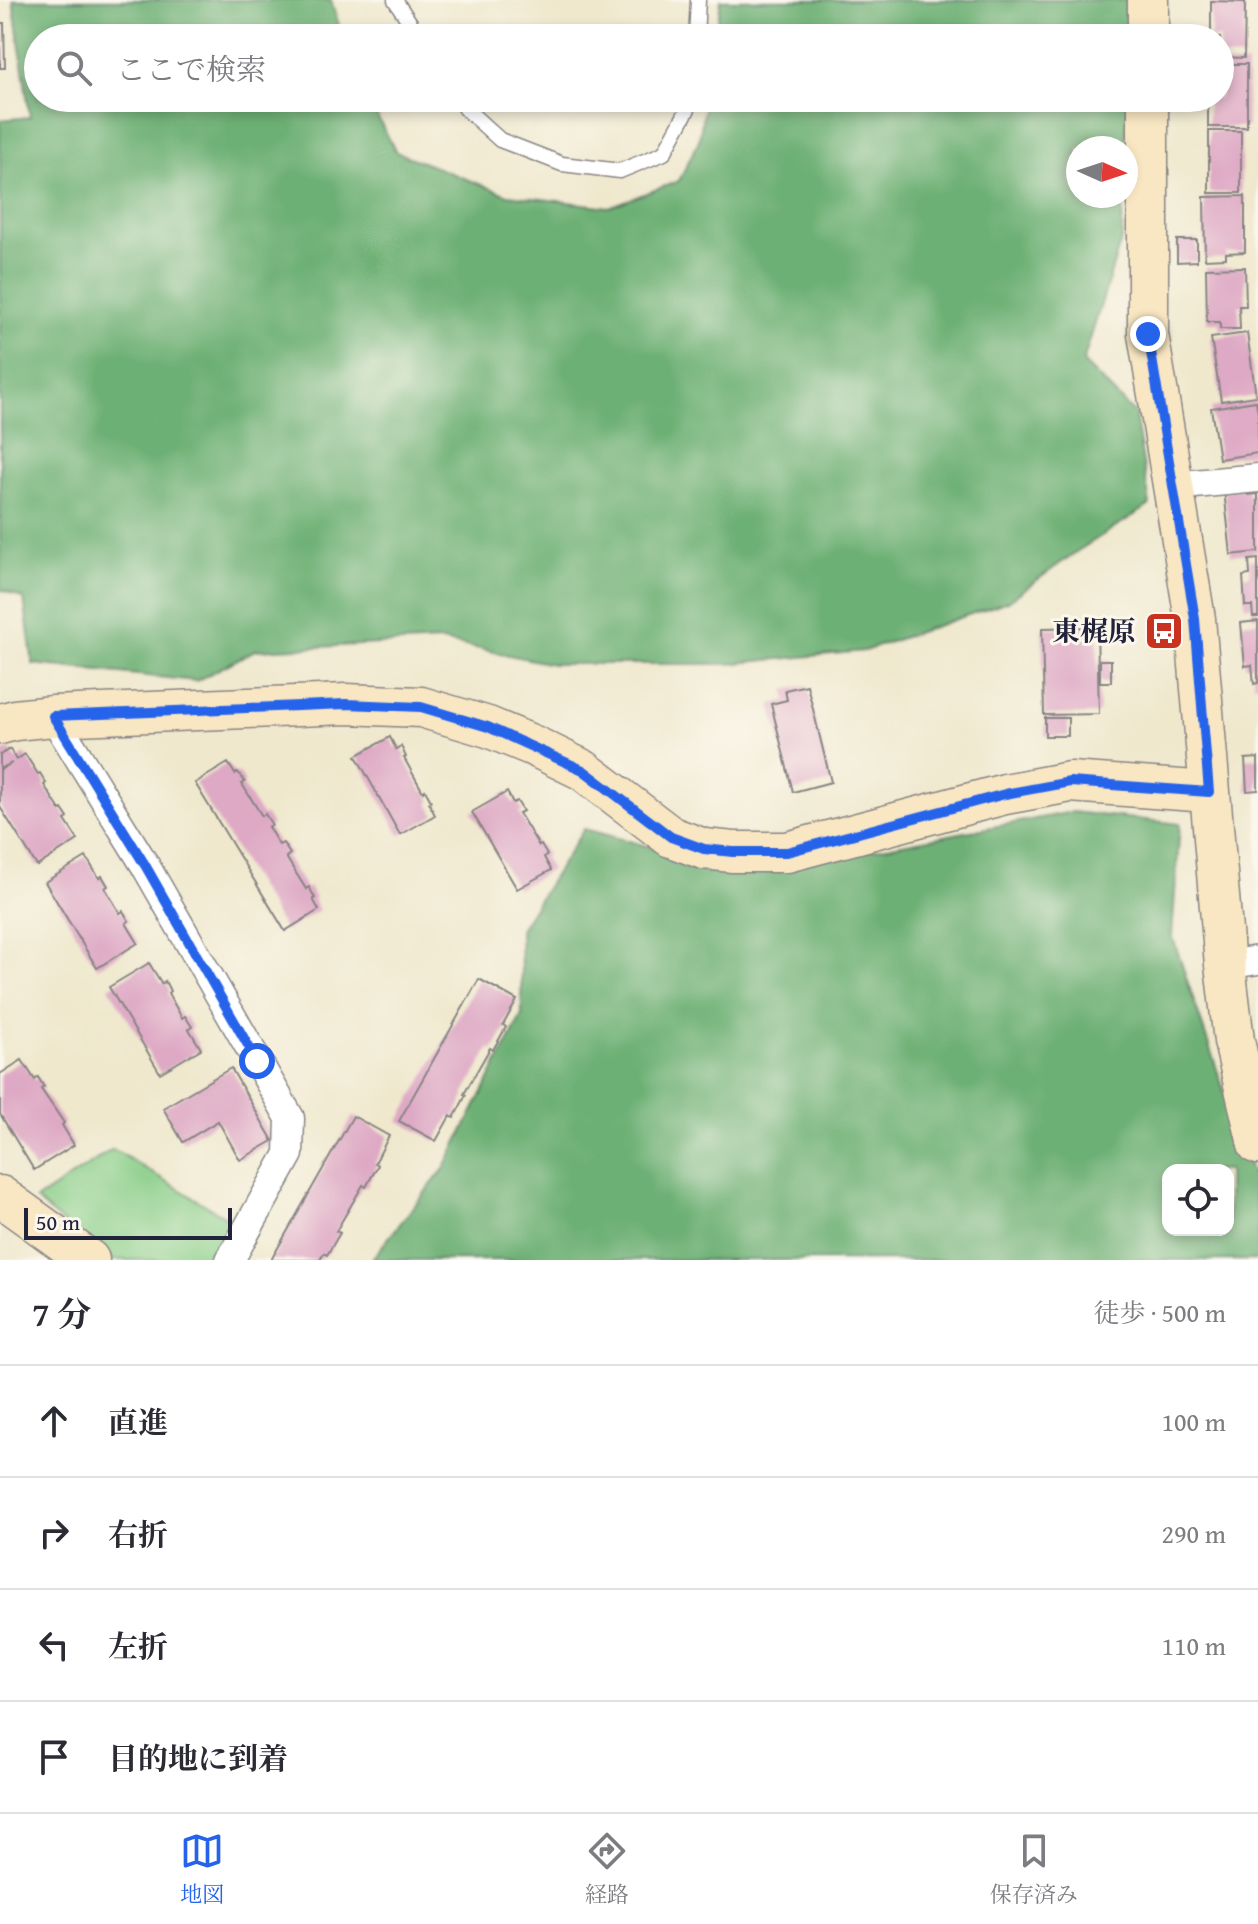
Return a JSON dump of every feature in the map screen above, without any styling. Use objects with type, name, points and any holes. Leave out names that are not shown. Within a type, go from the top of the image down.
[{"type":"street","points":[[1148,0],[1148,24]]},
{"type":"street","points":[[1148,112],[1148,334],[1195,619],[1209,792],[1241,962],[1234,1041],[1258,1144]]},
{"type":"street","points":[[1173,486],[1258,478]]},
{"type":"street","points":[[0,724],[53,716],[346,704],[421,707],[488,727],[583,770],[671,837],[704,849],[733,852],[787,852],[1005,794],[1070,782],[1209,792]]},
{"type":"street","points":[[53,716],[145,865],[290,1118],[289,1154],[230,1260]]},
{"type":"street","points":[[0,1196],[79,1257]]},
{"type":"lane","points":[[395,0],[411,24]]},
{"type":"lane","points":[[697,24],[698,0]]},
{"type":"lane","points":[[469,112],[500,140],[562,164],[620,171],[664,153],[686,112]]},
{"type":"green space","points":[[13,0],[331,0],[339,24],[24,24],[24,76]]},
{"type":"green space","points":[[721,0],[1126,0],[1131,24],[717,24]]},
{"type":"green space","points":[[29,112],[375,112],[396,152],[508,195],[609,207],[679,181],[699,140],[704,112],[1128,112],[1126,136],[1066,136],[1066,208],[1123,208],[1122,237],[1083,362],[1135,414],[1150,505],[1076,552],[1008,601],[864,651],[726,664],[552,664],[442,641],[255,650],[196,681],[33,664],[24,599],[0,589],[0,120],[30,117]]},
{"type":"green space","points":[[1072,812],[1180,824],[1172,935],[1252,1174],[1258,1219],[1258,1260],[371,1260],[444,1169],[522,1015],[520,929],[584,829],[748,873]]},
{"type":"green space","points":[[113,1149],[237,1224],[217,1260],[107,1260],[36,1200]]},
{"type":"building","points":[[1211,1],[1245,2],[1244,58],[1234,58],[1234,24],[1211,24]]},
{"type":"building","points":[[0,23],[4,23],[5,68],[0,68]]},
{"type":"building","points":[[1234,64],[1247,64],[1247,127],[1208,127],[1208,112],[1234,112]]},
{"type":"building","points":[[1209,131],[1241,131],[1241,193],[1209,193]]},
{"type":"building","points":[[1245,196],[1245,252],[1226,253],[1226,258],[1205,259],[1204,197]]},
{"type":"building","points":[[1177,240],[1197,240],[1197,261],[1177,262]]},
{"type":"building","points":[[1245,267],[1246,306],[1239,306],[1240,329],[1220,329],[1220,322],[1207,322],[1206,268]]},
{"type":"building","points":[[1247,333],[1256,396],[1221,401],[1211,338]]},
{"type":"building","points":[[1256,401],[1258,453],[1219,459],[1211,408]]},
{"type":"building","points":[[1247,488],[1248,495],[1258,494],[1258,552],[1231,555],[1224,490]]},
{"type":"building","points":[[1258,559],[1258,617],[1253,617],[1252,606],[1245,606],[1243,576],[1250,575],[1249,560]]},
{"type":"building","points":[[1258,621],[1258,683],[1254,684],[1252,665],[1245,666],[1241,623]]},
{"type":"building","points":[[1157,625],[1168,625],[1169,643],[1159,644]]},
{"type":"building","points":[[1097,627],[1099,714],[1044,715],[1042,628]]},
{"type":"building","points":[[1100,660],[1111,660],[1111,682],[1100,682]]},
{"type":"building","points":[[807,685],[831,782],[793,792],[771,704],[787,700],[785,690]]},
{"type":"building","points":[[1045,718],[1068,718],[1068,736],[1045,736]]},
{"type":"building","points":[[390,737],[396,749],[401,746],[404,758],[431,801],[429,803],[435,815],[400,835],[356,756]]},
{"type":"building","points":[[10,749],[16,760],[25,754],[40,773],[46,783],[44,785],[68,818],[65,820],[78,840],[37,866],[0,807],[0,770],[12,763],[0,769],[0,755]]},
{"type":"building","points":[[1258,758],[1258,790],[1247,791],[1245,759]]},
{"type":"building","points":[[228,763],[245,782],[242,784],[262,816],[265,814],[272,825],[268,827],[279,845],[283,843],[290,854],[286,857],[315,898],[319,910],[285,931],[195,783]]},
{"type":"building","points":[[507,792],[513,803],[517,801],[523,811],[519,813],[547,855],[544,857],[551,870],[517,889],[472,812]]},
{"type":"building","points":[[86,857],[99,878],[102,876],[108,886],[105,888],[120,913],[123,911],[129,921],[126,923],[138,943],[97,968],[45,882]]},
{"type":"building","points":[[149,963],[162,984],[165,981],[170,991],[168,993],[182,1018],[185,1016],[192,1027],[189,1029],[201,1049],[160,1073],[109,987]]},
{"type":"building","points":[[479,979],[517,1000],[503,1025],[506,1027],[493,1050],[490,1048],[454,1118],[450,1116],[436,1141],[399,1121]]},
{"type":"building","points":[[22,1060],[35,1080],[38,1077],[44,1087],[41,1089],[64,1123],[62,1125],[74,1145],[34,1170],[0,1114],[0,1074]]},
{"type":"building","points":[[231,1068],[273,1141],[240,1160],[218,1121],[183,1142],[163,1108]]},
{"type":"building","points":[[353,1116],[389,1136],[366,1187],[363,1185],[336,1231],[340,1233],[327,1255],[324,1253],[320,1260],[271,1260]]},
{"type":"place","name":"東梶原","points":[[1164,631]]},
{"type":"route","points":[[257,1061],[145,865],[53,716],[346,704],[421,707],[488,727],[583,770],[671,837],[704,849],[733,852],[787,852],[1005,794],[1070,782],[1209,792],[1195,619],[1148,334]]}]
